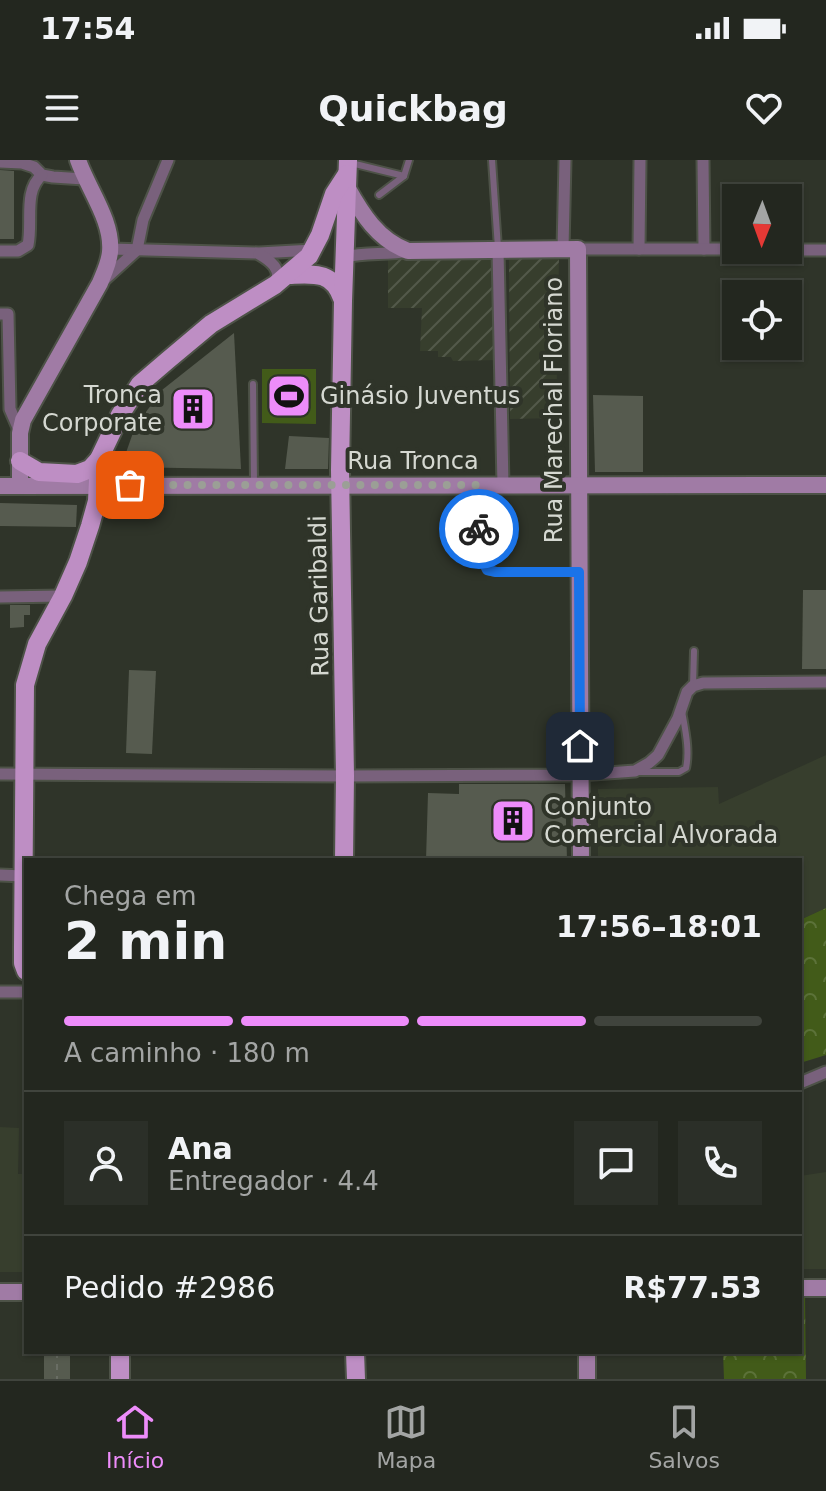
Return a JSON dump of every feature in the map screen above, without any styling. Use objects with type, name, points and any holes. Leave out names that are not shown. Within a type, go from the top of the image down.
[{"type":"main road","points":[[20,461],[39,472],[77,474],[90,469],[99,459],[120,415],[140,384],[211,324],[282,280],[314,250],[334,194],[348,171]]},
{"type":"main road","name":"Rua Garibaldi","points":[[344,858],[341,485],[348,171]]},
{"type":"main road","points":[[282,280],[313,275],[328,278],[338,288],[343,301]]},
{"type":"main road","points":[[24,966],[25,685],[37,644],[63,596],[90,526],[97,501],[99,459]]},
{"type":"main road","points":[[120,1354],[120,1379]]},
{"type":"main road","points":[[355,1354],[356,1379]]},
{"type":"street","points":[[20,486],[20,433],[26,413],[100,283],[111,249],[107,226],[78,160]]},
{"type":"street","points":[[100,283],[137,250],[143,220],[168,160]]},
{"type":"street","points":[[565,160],[570,249]]},
{"type":"street","points":[[639,249],[640,160]]},
{"type":"street","points":[[703,160],[704,249]]},
{"type":"street","points":[[0,162],[22,163],[34,167],[42,175],[84,179]]},
{"type":"street","points":[[348,171],[366,218],[375,230],[397,247],[408,251]]},
{"type":"street","points":[[0,251],[18,251],[28,245],[32,189],[42,175]]},
{"type":"street","points":[[111,249],[259,253],[314,250]]},
{"type":"street","name":"Rua Marechal Floriano","points":[[570,249],[579,485],[581,858]]},
{"type":"street","points":[[345,257],[408,251],[722,249]]},
{"type":"street","points":[[498,250],[503,485]]},
{"type":"street","points":[[802,250],[826,250]]},
{"type":"street","points":[[259,253],[273,263],[282,280]]},
{"type":"street","points":[[0,314],[8,314],[10,409],[20,433]]},
{"type":"street","name":"Rua Tronca","points":[[0,486],[826,485]]},
{"type":"street","points":[[0,597],[63,596]]},
{"type":"street","points":[[0,774],[580,775],[635,771],[658,755],[690,689],[703,683],[826,682]]},
{"type":"street","points":[[0,875],[23,876]]},
{"type":"street","points":[[0,992],[24,992]]},
{"type":"street","points":[[802,1082],[826,1072]]},
{"type":"street","points":[[802,1288],[826,1288]]},
{"type":"street","points":[[0,1292],[24,1292]]},
{"type":"street","points":[[587,1354],[587,1379]]},
{"type":"lane","points":[[379,195],[404,176],[409,160]]},
{"type":"lane","points":[[492,160],[498,250]]},
{"type":"lane","points":[[348,171],[404,176]]},
{"type":"lane","points":[[253,384],[254,485]]},
{"type":"lane","points":[[477,485],[480,551],[487,570],[579,572]]},
{"type":"lane","points":[[690,689],[694,651]]},
{"type":"lane","points":[[635,771],[679,772],[686,768],[681,708]]},
{"type":"path","points":[[57,1354],[57,1379]]},
{"type":"shaded area","points":[[509,256],[559,256],[556,418],[510,419]]},
{"type":"shaded area","points":[[388,259],[495,259],[497,360],[453,361],[451,357],[438,357],[438,351],[420,351],[422,308],[388,308]]},
{"type":"shaded area","points":[[826,755],[826,908],[802,919],[802,858],[598,858],[598,789],[718,787],[719,804]]},
{"type":"shaded area","points":[[0,1127],[19,1128],[18,1174],[24,1174],[24,1272],[0,1272]]},
{"type":"shaded area","points":[[826,1172],[826,1269],[802,1269],[802,1176]]},
{"type":"green space","name":"Ginásio Juventus","points":[[262,369],[316,369],[316,424],[262,423]]},
{"type":"green space","points":[[826,908],[826,1055],[802,1062],[802,919]]},
{"type":"green space","points":[[802,1294],[805,1294],[806,1379],[724,1379],[723,1354],[802,1354]]},
{"type":"building","points":[[0,170],[14,171],[14,239],[0,239]]},
{"type":"building","name":"Tronca Corporate","points":[[234,333],[241,469],[121,467],[135,427],[162,390]]},
{"type":"building","points":[[593,395],[643,396],[643,472],[595,472]]},
{"type":"building","points":[[289,436],[329,438],[328,469],[285,469]]},
{"type":"building","points":[[0,503],[77,505],[76,527],[0,526]]},
{"type":"building","points":[[803,590],[826,590],[826,669],[802,669]]},
{"type":"building","points":[[10,605],[30,605],[30,615],[24,615],[24,627],[10,628]]},
{"type":"building","points":[[129,670],[156,671],[152,754],[126,753]]},
{"type":"building","name":"Conjunto Comercial Alvorada","points":[[459,784],[565,784],[567,858],[426,858],[428,793],[459,794]]},
{"type":"building","points":[[44,1354],[70,1354],[70,1379],[44,1379]]},
{"type":"way so far","points":[[130,485],[477,485],[479,529]]},
{"type":"place","name":"Ginásio Juventus","points":[[289,396]]},
{"type":"place","name":"Tronca Corporate","points":[[193,409]]},
{"type":"place","name":"Conjunto Comercial Alvorada","points":[[513,821]]},
{"type":"route","points":[[479,529],[480,551],[487,570],[579,572],[580,746]]}]
